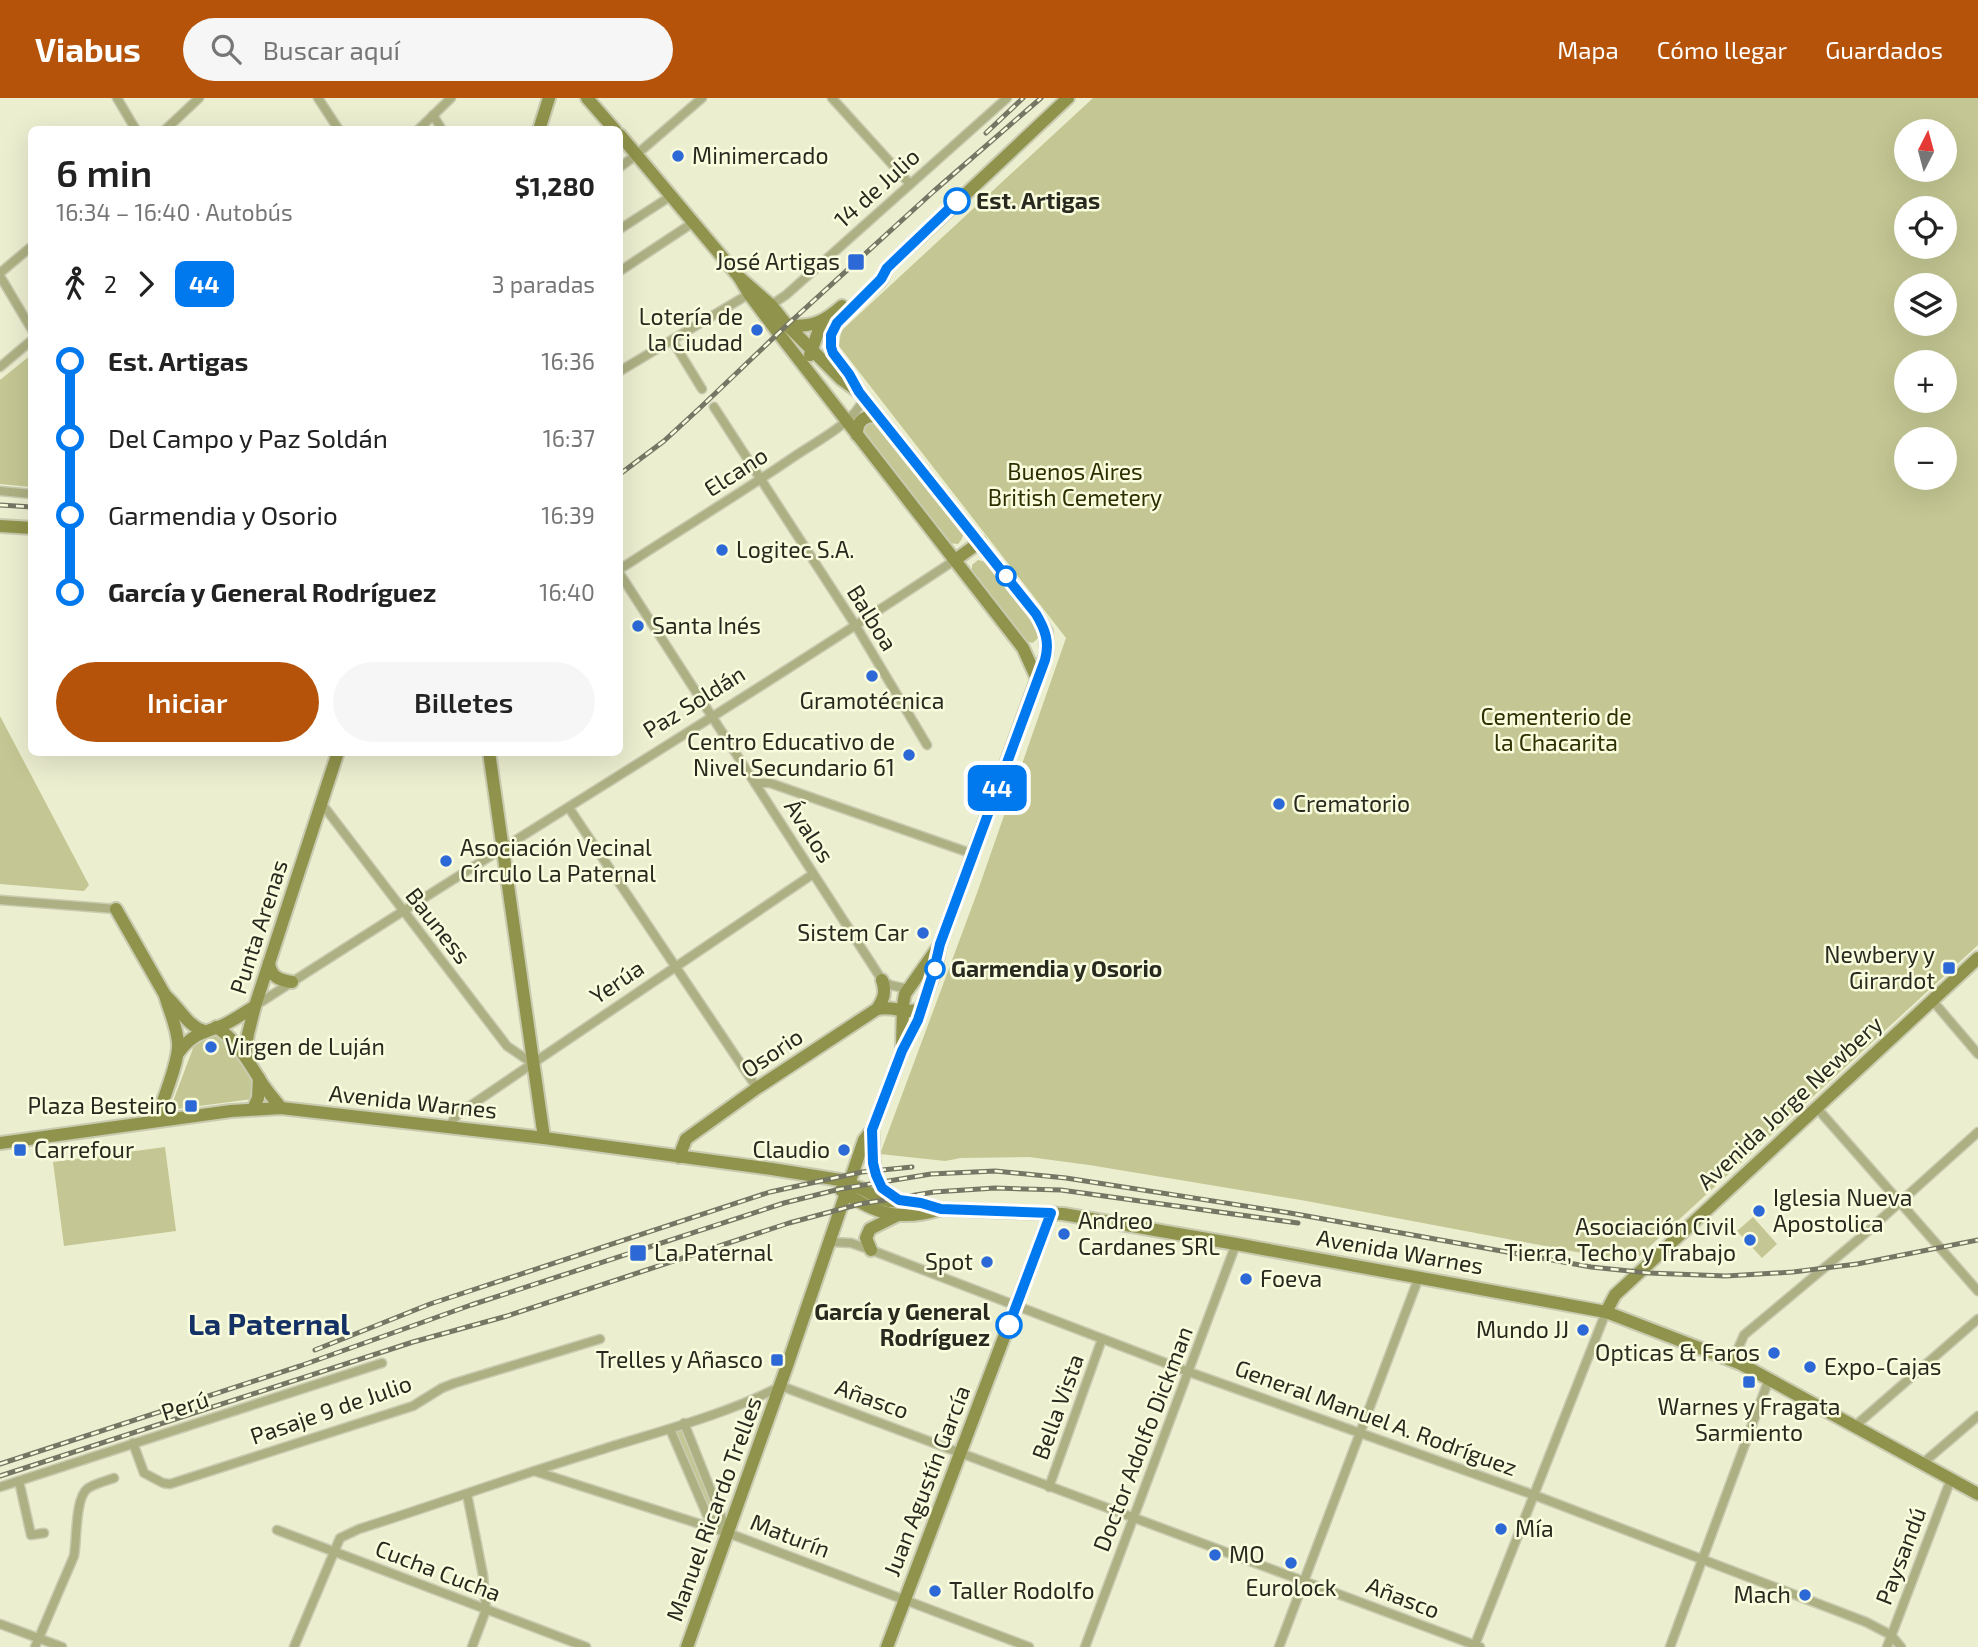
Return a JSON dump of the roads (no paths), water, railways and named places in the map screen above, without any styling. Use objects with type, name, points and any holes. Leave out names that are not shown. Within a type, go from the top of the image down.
[{"type":"main road","points":[[540,126],[549,98]]},
{"type":"main road","points":[[587,98],[612,126]]},
{"type":"main road","points":[[810,372],[811,349],[818,332],[842,317],[881,279],[887,268],[1069,98]]},
{"type":"main road","points":[[623,139],[740,277],[771,305],[787,325],[841,379],[862,395]]},
{"type":"main road","points":[[740,277],[846,421],[1023,648],[1037,679]]},
{"type":"main road","points":[[787,325],[831,323]]},
{"type":"main road","points":[[831,323],[830,341],[833,353],[862,395],[980,542],[1046,632],[1047,652],[940,944],[908,989],[904,999],[902,1051]]},
{"type":"main road","points":[[857,435],[858,426],[863,419],[872,416],[880,418]]},
{"type":"main road","points":[[0,526],[28,528]]},
{"type":"main road","points":[[955,560],[980,542]]},
{"type":"main road","name":"Punta Arenas","points":[[245,1054],[255,1006],[337,756]]},
{"type":"main road","points":[[490,756],[544,1138]]},
{"type":"main road","points":[[116,909],[166,995],[191,1025],[228,1035],[245,1054],[281,1108]]},
{"type":"main road","name":"Manuel Ricardo Trelles","points":[[687,1647],[864,1140],[872,1130],[902,1051],[912,1033],[937,961],[940,944]]},
{"type":"main road","name":"Avenida Jorge Newbery","points":[[1606,1312],[1615,1295],[1978,958]]},
{"type":"main road","points":[[269,963],[275,977],[292,982]]},
{"type":"main road","points":[[877,1009],[884,996],[883,980]]},
{"type":"main road","points":[[877,1009],[890,1007],[912,1012],[923,1003],[919,989],[908,989]]},
{"type":"main road","points":[[156,1121],[179,1052],[177,1032],[166,995]]},
{"type":"main road","name":"Paz Soldán","points":[[179,1052],[189,1039],[255,1006]]},
{"type":"main road","name":"Osorio","points":[[679,1157],[686,1139],[757,1088],[877,1009]]},
{"type":"main road","points":[[253,1109],[258,1098],[259,1078]]},
{"type":"main road","name":"Avenida Warnes","points":[[0,1143],[156,1121],[281,1108],[544,1138],[821,1176],[879,1198],[921,1203],[941,1209],[1051,1213],[1236,1244],[1606,1312],[1733,1360],[1978,1494]]},
{"type":"main road","points":[[872,1130],[876,1175],[882,1188],[899,1200]]},
{"type":"main road","points":[[821,1176],[856,1165]]},
{"type":"main road","name":"Avenida Warnes","points":[[848,1188],[871,1209],[898,1215],[922,1215],[941,1209]]},
{"type":"main road","name":"Juan Agustín García","points":[[887,1647],[1051,1213]]},
{"type":"main road","points":[[871,1250],[866,1238],[870,1229],[898,1215]]},
{"type":"street","points":[[117,98],[134,126]]},
{"type":"street","points":[[168,126],[199,98]]},
{"type":"street","points":[[318,98],[336,126]]},
{"type":"street","points":[[422,126],[451,98]]},
{"type":"street","points":[[623,165],[702,98]]},
{"type":"street","points":[[832,98],[910,184]]},
{"type":"street","name":"14 de Julio","points":[[771,305],[786,295],[1007,98]]},
{"type":"street","points":[[433,115],[440,126]]},
{"type":"street","points":[[623,227],[671,196]]},
{"type":"street","points":[[623,269],[694,222]]},
{"type":"street","points":[[28,250],[0,274],[28,323]]},
{"type":"street","points":[[623,369],[750,294]]},
{"type":"street","points":[[672,340],[702,389]]},
{"type":"street","points":[[0,367],[28,343]]},
{"type":"street","name":"Elcano","points":[[623,569],[846,421],[859,408],[862,395]]},
{"type":"street","name":"Balboa","points":[[714,407],[856,626],[926,745]]},
{"type":"street","points":[[0,491],[28,494]]},
{"type":"street","name":"Paz Soldán","points":[[255,1006],[856,626],[955,560]]},
{"type":"street","name":"Ávalos","points":[[623,576],[710,716],[883,980]]},
{"type":"street","points":[[755,783],[770,783],[972,854]]},
{"type":"street","name":"Bauness","points":[[322,804],[507,1046],[532,1063]]},
{"type":"street","points":[[569,807],[757,1088]]},
{"type":"street","name":"Yerúa","points":[[447,1127],[458,1114],[813,874]]},
{"type":"street","points":[[0,900],[116,909]]},
{"type":"street","points":[[883,980],[899,988],[908,989]]},
{"type":"street","points":[[1932,1000],[1978,1054]]},
{"type":"street","points":[[1816,1107],[1978,1292]]},
{"type":"street","points":[[1733,1360],[1744,1335],[1860,1238],[1978,1132]]},
{"type":"street","name":"General Manuel A. Rodríguez","points":[[830,1242],[850,1243],[871,1250],[1189,1372],[1534,1495],[1866,1622],[1892,1635],[1901,1647]]},
{"type":"street","name":"Doctor Adolfo Dickman","points":[[1085,1647],[1236,1244]]},
{"type":"street","points":[[1279,1647],[1419,1278]]},
{"type":"street","points":[[1476,1646],[1606,1312]]},
{"type":"street","points":[[1855,1426],[1978,1319]]},
{"type":"street","name":"Pasaje 9 de Julio","points":[[134,1443],[144,1473],[170,1484],[413,1406],[455,1383],[600,1339]]},
{"type":"street","name":"Bella Vista","points":[[1049,1487],[1102,1339]]},
{"type":"street","name":"Perú","points":[[0,1487],[382,1363]]},
{"type":"street","points":[[1670,1647],[1769,1379]]},
{"type":"street","points":[[294,1647],[340,1538],[359,1529],[534,1471],[670,1429],[756,1399],[780,1386]]},
{"type":"street","name":"Añasco","points":[[780,1386],[1476,1646]]},
{"type":"street","points":[[1923,1463],[1978,1416]]},
{"type":"street","points":[[684,1423],[728,1533]]},
{"type":"street","points":[[670,1429],[707,1515],[728,1533]]},
{"type":"street","name":"Maturín","points":[[534,1471],[728,1533],[1029,1647]]},
{"type":"street","points":[[37,1643],[74,1556],[82,1496],[87,1489],[114,1478]]},
{"type":"street","name":"Paysandú","points":[[1887,1647],[1951,1479]]},
{"type":"street","points":[[19,1481],[32,1535],[44,1533]]},
{"type":"street","points":[[467,1494],[483,1575],[486,1609],[472,1647]]},
{"type":"street","name":"Cucha Cucha","points":[[277,1530],[586,1647]]},
{"type":"street","points":[[0,1624],[37,1643],[62,1647]]},
{"type":"railway","points":[[986,133],[1023,98]]},
{"type":"railway","points":[[623,472],[664,441],[934,191],[1041,98]]},
{"type":"railway","points":[[0,505],[28,507]]},
{"type":"railway","points":[[315,1350],[430,1304],[770,1192],[862,1172],[912,1167]]},
{"type":"railway","points":[[0,1464],[784,1203],[840,1189],[931,1174],[995,1171],[1066,1178],[1290,1213],[1591,1267],[1649,1273],[1726,1276],[1793,1272],[1857,1264],[1978,1240]]},
{"type":"railway","points":[[0,1476],[413,1342],[507,1316],[789,1223],[860,1204],[934,1192],[995,1188],[1061,1190],[1298,1223]]},
{"type":"place","name":"Minimercado","points":[[678,156]]},
{"type":"place","name":"Est. Artigas","points":[[957,201]]},
{"type":"place","name":"José Artigas","points":[[856,262]]},
{"type":"place","name":"Lotería de la Ciudad","points":[[757,330]]},
{"type":"place","name":"Logitec S.A.","points":[[722,550]]},
{"type":"place","name":"Santa Inés","points":[[638,626]]},
{"type":"place","name":"Gramotécnica","points":[[872,676]]},
{"type":"place","name":"Centro Educativo de Nivel Secundario 61","points":[[909,755]]},
{"type":"place","name":"Crematorio","points":[[1279,804]]},
{"type":"place","name":"Asociación Vecinal Círculo La Paternal","points":[[446,861]]},
{"type":"place","name":"Sistem Car","points":[[923,933]]},
{"type":"place","name":"Newbery y Girardot","points":[[1949,968]]},
{"type":"place","name":"Garmendia y Osorio","points":[[935,969]]},
{"type":"place","name":"Virgen de Luján","points":[[211,1047]]},
{"type":"place","name":"Plaza Besteiro","points":[[191,1106]]},
{"type":"place","name":"Carrefour","points":[[20,1150]]},
{"type":"place","name":"Claudio","points":[[844,1150]]},
{"type":"place","name":"Iglesia Nueva Apostolica","points":[[1759,1211]]},
{"type":"place","name":"Andreo Cardanes SRL","points":[[1064,1234]]},
{"type":"place","name":"Asociación Civil Tierra, Techo y Trabajo","points":[[1750,1240]]},
{"type":"place","name":"La Paternal","points":[[638,1253]]},
{"type":"place","name":"Spot","points":[[987,1262]]},
{"type":"place","name":"Foeva","points":[[1246,1279]]},
{"type":"place","name":"García y General Rodríguez","points":[[1009,1325]]},
{"type":"place","name":"Mundo JJ","points":[[1583,1330]]},
{"type":"place","name":"Opticas & Faros","points":[[1774,1353]]},
{"type":"place","name":"Trelles y Añasco","points":[[777,1360]]},
{"type":"place","name":"Expo-Cajas","points":[[1810,1367]]},
{"type":"place","name":"Warnes y Fragata Sarmiento","points":[[1749,1382]]},
{"type":"place","name":"Mía","points":[[1501,1529]]},
{"type":"place","name":"MO","points":[[1215,1555]]},
{"type":"place","name":"Eurolock","points":[[1291,1563]]},
{"type":"place","name":"Taller Rodolfo","points":[[935,1591]]},
{"type":"place","name":"Mach","points":[[1805,1595]]},
{"type":"district","name":"La Paternal","points":[[269,1325]]},
{"type":"park label","name":"Buenos Aires British Cemetery","points":[[1075,485]]},
{"type":"park label","name":"Cementerio de la Chacarita","points":[[1556,730]]}]
